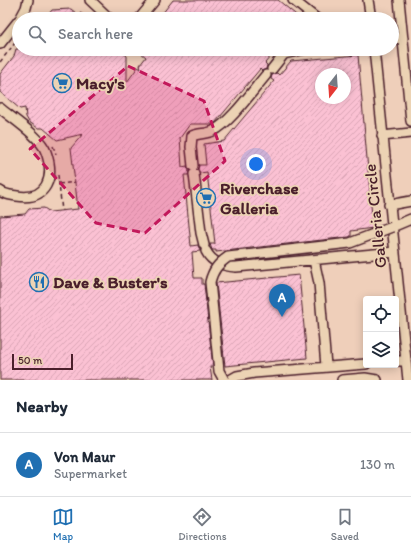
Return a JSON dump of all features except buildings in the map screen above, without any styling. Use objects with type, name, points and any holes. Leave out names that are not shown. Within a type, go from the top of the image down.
[{"type":"street","points":[[24,12],[28,0]]},
{"type":"street","points":[[90,0],[103,12]]},
{"type":"street","points":[[145,12],[155,0]]},
{"type":"street","points":[[293,0],[308,12]]},
{"type":"street","points":[[368,0],[370,12]]},
{"type":"street","points":[[399,0],[411,121]]},
{"type":"street","points":[[0,44],[12,30]]},
{"type":"street","points":[[399,38],[403,38]]},
{"type":"street","points":[[282,56],[224,125],[212,132],[200,133],[192,136],[191,147],[201,232],[205,248],[209,256],[222,265],[236,267],[395,252]]},
{"type":"street","name":"Galleria Circle","points":[[375,56],[408,380]]},
{"type":"street","points":[[0,108],[41,143],[46,152],[50,169],[49,181],[41,192],[21,197],[8,195],[0,191]]},
{"type":"street","points":[[382,136],[411,133]]},
{"type":"street","points":[[389,206],[411,201]]},
{"type":"street","points":[[224,380],[219,371],[210,282],[212,273],[218,264],[228,257],[350,243],[411,220]]},
{"type":"street","points":[[314,260],[319,283],[326,366]]},
{"type":"street","points":[[399,361],[406,361]]},
{"type":"street","points":[[230,380],[237,376],[254,373],[363,364]]},
{"type":"street","points":[[342,380],[365,378],[377,380]]},
{"type":"path","points":[[0,62],[12,47]]},
{"type":"path","points":[[59,184],[75,182]]},
{"type":"highlighted area","points":[[128,66],[204,101],[225,161],[145,233],[96,223],[30,149]]},
{"type":"place","name":"Macy's","points":[[62,83]]},
{"type":"place","name":"Riverchase Galleria","points":[[206,198]]},
{"type":"place","name":"Dave & Buster's","points":[[39,282]]},
{"type":"place","name":"Von Maur","points":[[282,317]]}]
